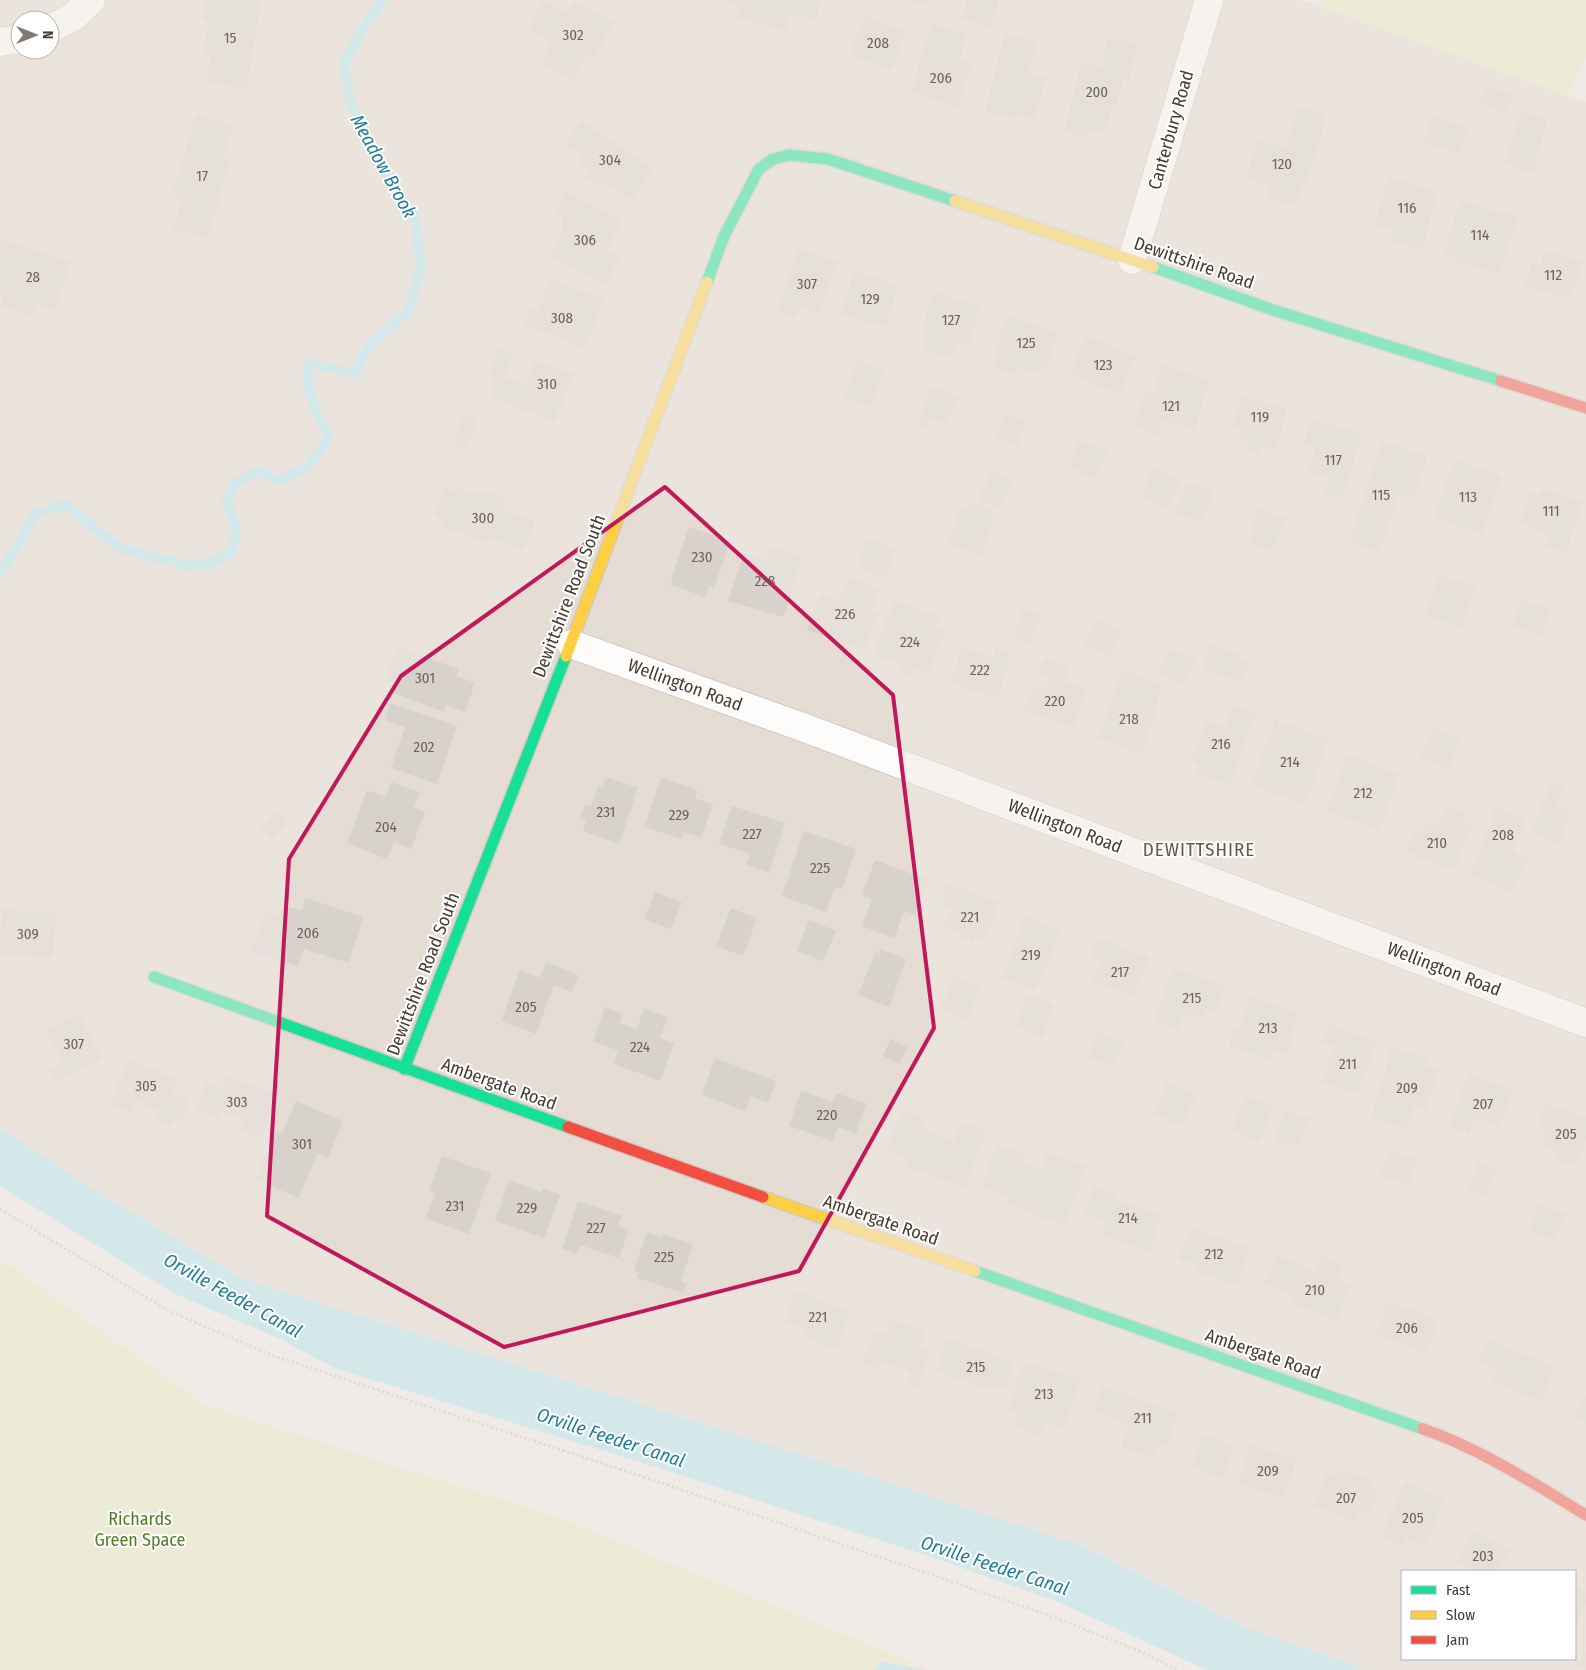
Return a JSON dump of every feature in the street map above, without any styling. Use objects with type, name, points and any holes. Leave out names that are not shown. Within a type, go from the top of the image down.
[{"type":"street","points":[[60,23],[73,17],[91,0]]},
{"type":"street","name":"Canterbury Road","points":[[1132,260],[1209,0]]},
{"type":"street","name":"Dewittshire Road","points":[[789,155],[828,159],[1132,260],[1273,310],[1586,408]]},
{"type":"street","name":"Dewittshire Road South","points":[[404,1069],[570,644],[724,236],[759,169],[773,160],[789,155]]},
{"type":"street","name":"Wellington Road","points":[[570,644],[805,728],[1586,1023]]},
{"type":"street","name":"Ambergate Road","points":[[154,976],[404,1069],[1452,1439],[1522,1476],[1586,1515]]},
{"type":"path","points":[[0,1210],[167,1310],[271,1355],[635,1474],[950,1581],[1056,1618],[1139,1651],[1178,1670]]},
{"type":"highlighted area","points":[[665,487],[893,695],[934,1028],[799,1271],[504,1347],[267,1216],[289,859],[401,676]]},
{"type":"shaded area","points":[[0,0],[1302,0],[1586,102],[1586,1670],[1246,1670],[272,1311],[0,1158]]},
{"type":"green space","points":[[1321,0],[1586,0],[1586,57],[1568,96],[1319,6]]},
{"type":"green space","name":"Richards Green Space","points":[[0,1259],[205,1405],[562,1519],[931,1670],[0,1670]]},
{"type":"water","name":"Orville Feeder Canal","points":[[0,1129],[94,1190],[243,1279],[897,1485],[1085,1547],[1245,1627],[1356,1666],[1359,1670],[1207,1670],[1058,1602],[946,1562],[649,1465],[334,1368],[280,1339],[175,1294],[0,1186]]},
{"type":"water","points":[[880,1661],[927,1670],[874,1670]]},
{"type":"building","points":[[206,0],[261,0],[247,89],[207,83],[211,56],[203,55],[208,22],[202,20]]},
{"type":"building","points":[[543,0],[567,12],[573,1],[613,22],[595,58],[588,54],[574,81],[541,63],[552,41],[528,29]]},
{"type":"building","points":[[723,0],[821,0],[816,20],[790,13],[785,31],[738,18],[741,7]]},
{"type":"building","points":[[906,0],[926,0],[924,5]]},
{"type":"building","points":[[967,0],[999,0],[991,27],[962,19]]},
{"type":"building","points":[[864,16],[905,30],[892,70],[850,56]]},
{"type":"building","points":[[931,23],[967,34],[960,59],[971,63],[958,107],[911,93]]},
{"type":"building","points":[[1005,33],[1036,42],[1028,73],[1046,78],[1034,120],[1016,115],[1015,119],[985,111]]},
{"type":"building","points":[[1108,37],[1137,44],[1128,82],[1123,81],[1117,104],[1113,102],[1105,134],[1087,130],[1085,137],[1064,132],[1082,62],[1101,67]]},
{"type":"building","points":[[1486,85],[1513,94],[1506,113],[1480,104]]},
{"type":"building","points":[[1298,107],[1327,115],[1306,187],[1301,186],[1295,205],[1268,197],[1271,187],[1246,179],[1257,140],[1286,148]]},
{"type":"building","points":[[1521,111],[1547,119],[1533,173],[1505,164]]},
{"type":"building","points":[[196,114],[233,125],[224,157],[231,159],[207,239],[173,229],[181,202],[175,200],[177,194],[173,193]]},
{"type":"building","points":[[1432,115],[1468,127],[1460,153],[1424,142]]},
{"type":"building","points":[[581,120],[653,169],[632,200],[605,181],[601,187],[586,177],[590,171],[578,163],[583,157],[565,145]]},
{"type":"building","points":[[1388,177],[1438,192],[1422,250],[1390,241],[1393,230],[1375,225]]},
{"type":"building","points":[[565,191],[622,220],[607,250],[620,257],[605,286],[549,256],[563,229],[561,215],[555,212]]},
{"type":"building","points":[[1460,200],[1517,217],[1499,275],[1454,261],[1455,256],[1444,253]]},
{"type":"building","points":[[0,239],[70,261],[55,311],[37,305],[34,317],[0,306],[3,295],[0,294]]},
{"type":"building","points":[[798,248],[837,261],[819,314],[799,307],[796,318],[777,312]]},
{"type":"building","points":[[1545,250],[1582,262],[1570,299],[1525,285],[1532,262],[1541,265]]},
{"type":"building","points":[[854,271],[898,285],[886,327],[841,314]]},
{"type":"building","points":[[550,279],[604,298],[586,348],[525,326],[531,308],[539,310]]},
{"type":"building","points":[[933,292],[980,307],[968,346],[955,343],[951,358],[921,349],[926,334],[921,333]]},
{"type":"building","points":[[1007,315],[1058,332],[1045,371],[1040,369],[1038,374],[1019,367],[1016,375],[993,367],[998,355],[994,354]]},
{"type":"building","points":[[1085,336],[1136,356],[1120,394],[1070,375]]},
{"type":"building","points":[[498,347],[514,353],[505,377],[525,384],[534,360],[573,374],[555,421],[489,397],[494,383],[490,372]]},
{"type":"building","points":[[857,360],[884,371],[870,407],[845,397]]},
{"type":"building","points":[[1162,365],[1209,380],[1195,429],[1163,420],[1158,435],[1134,427],[1146,390],[1154,392]]},
{"type":"building","points":[[931,387],[958,397],[947,425],[931,419],[927,428],[919,425],[924,414],[921,413]]},
{"type":"building","points":[[1241,396],[1287,409],[1276,449],[1261,446],[1259,453],[1247,450],[1249,442],[1239,439],[1242,428],[1233,426]]},
{"type":"building","points":[[1005,413],[1027,420],[1017,446],[996,438]]},
{"type":"building","points":[[463,415],[477,420],[466,449],[453,444]]},
{"type":"building","points":[[1311,419],[1362,433],[1343,498],[1325,493],[1329,478],[1308,472],[1315,448],[1304,444]]},
{"type":"building","points":[[1079,440],[1107,451],[1096,479],[1068,467]]},
{"type":"building","points":[[1381,441],[1427,456],[1414,498],[1399,493],[1380,552],[1350,543]]},
{"type":"building","points":[[1454,460],[1502,476],[1482,534],[1435,518]]},
{"type":"building","points":[[1152,469],[1180,479],[1170,508],[1142,498]]},
{"type":"building","points":[[991,471],[1013,480],[1001,508],[979,500]]},
{"type":"building","points":[[1188,482],[1213,492],[1201,523],[1175,513]]},
{"type":"building","points":[[444,488],[456,492],[457,488],[474,494],[477,489],[507,500],[504,510],[535,521],[524,551],[490,538],[488,543],[443,527],[445,520],[434,516]]},
{"type":"building","points":[[1542,488],[1582,502],[1566,553],[1545,546],[1549,535],[1529,528],[1530,524],[1520,521],[1530,491],[1540,495]]},
{"type":"building","points":[[972,501],[994,510],[990,520],[994,521],[981,556],[948,544],[961,508],[968,511]]},
{"type":"building","points":[[1259,509],[1286,519],[1276,545],[1273,544],[1271,551],[1249,543],[1252,535],[1250,534]]},
{"type":"building","points":[[689,527],[730,541],[714,588],[709,586],[705,597],[671,585]]},
{"type":"building","points":[[868,539],[895,549],[885,578],[858,568]]},
{"type":"building","points":[[771,546],[803,557],[784,617],[728,601],[744,553],[766,560]]},
{"type":"building","points":[[1439,575],[1475,587],[1461,628],[1425,616]]},
{"type":"building","points":[[848,577],[880,588],[871,612],[878,615],[865,651],[807,630],[820,594],[839,601]]},
{"type":"building","points":[[1521,599],[1551,610],[1542,636],[1512,625]]},
{"type":"building","points":[[894,600],[940,617],[936,626],[945,629],[929,674],[913,668],[910,676],[898,672],[901,664],[874,654]]},
{"type":"building","points":[[1024,608],[1041,615],[1030,643],[1013,636]]},
{"type":"building","points":[[1094,620],[1121,630],[1111,656],[1084,646]]},
{"type":"building","points":[[1210,643],[1238,654],[1237,659],[1249,663],[1242,683],[1201,669]]},
{"type":"building","points":[[398,647],[459,669],[457,676],[475,683],[465,712],[446,705],[444,712],[394,693],[397,684],[386,680]]},
{"type":"building","points":[[962,647],[993,657],[996,648],[1011,653],[998,698],[951,683]]},
{"type":"building","points":[[1168,649],[1195,659],[1185,684],[1159,673]]},
{"type":"building","points":[[1044,657],[1070,667],[1064,681],[1087,689],[1073,728],[1024,711],[1033,687],[1045,691],[1049,677],[1038,673]]},
{"type":"building","points":[[1122,670],[1163,684],[1142,754],[1098,739]]},
{"type":"building","points":[[390,703],[457,726],[437,784],[391,768],[405,727],[385,720]]},
{"type":"building","points":[[1234,705],[1256,714],[1229,786],[1196,773],[1199,764],[1191,761],[1207,720],[1226,727]]},
{"type":"building","points":[[1275,720],[1328,739],[1305,804],[1252,785]]},
{"type":"building","points":[[1433,728],[1460,739],[1448,769],[1421,758]]},
{"type":"building","points":[[1347,755],[1399,774],[1379,831],[1326,811]]},
{"type":"building","points":[[606,777],[638,788],[619,844],[583,831],[586,821],[580,819],[585,804],[591,806],[598,785],[602,787]]},
{"type":"building","points":[[661,777],[697,790],[695,798],[713,804],[701,838],[683,832],[681,839],[644,827]]},
{"type":"building","points":[[391,782],[420,792],[414,808],[425,812],[411,849],[394,842],[387,859],[347,843],[367,790],[386,797]]},
{"type":"building","points":[[1551,782],[1564,787],[1557,806],[1571,812],[1559,843],[1531,833]]},
{"type":"building","points":[[1447,805],[1467,813],[1464,821],[1472,825],[1453,871],[1406,852],[1415,831],[1422,834],[1428,821],[1439,825]]},
{"type":"building","points":[[732,806],[785,823],[769,873],[746,865],[750,854],[719,844]]},
{"type":"building","points":[[1496,807],[1527,819],[1514,851],[1528,857],[1513,893],[1470,875]]},
{"type":"building","points":[[278,811],[289,824],[271,840],[259,827]]},
{"type":"building","points":[[804,831],[856,849],[842,889],[835,887],[826,912],[782,896]]},
{"type":"building","points":[[875,860],[928,880],[915,915],[904,911],[894,938],[862,926],[872,899],[862,895]]},
{"type":"building","points":[[948,884],[998,901],[986,940],[975,936],[973,943],[961,939],[963,933],[944,926],[951,908],[941,905]]},
{"type":"building","points":[[655,892],[682,902],[671,929],[644,919]]},
{"type":"building","points":[[305,898],[363,917],[349,963],[304,949],[298,966],[251,951],[265,911],[279,915],[282,905],[302,911]]},
{"type":"building","points":[[731,908],[757,918],[743,956],[716,946]]},
{"type":"building","points":[[2,910],[55,912],[54,958],[0,956]]},
{"type":"building","points":[[1025,917],[1061,931],[1036,991],[1002,978]]},
{"type":"building","points":[[809,920],[836,931],[823,961],[797,951]]},
{"type":"building","points":[[1097,938],[1149,957],[1134,996],[1093,982],[1101,962],[1090,958]]},
{"type":"building","points":[[880,949],[906,959],[889,1007],[858,995],[875,953],[878,954]]},
{"type":"building","points":[[546,962],[578,975],[572,992],[554,985],[536,1034],[501,1021],[520,970],[540,978]]},
{"type":"building","points":[[1173,968],[1225,986],[1215,1014],[1205,1010],[1203,1017],[1197,1015],[1195,1019],[1183,1016],[1178,1030],[1155,1022]]},
{"type":"building","points":[[954,976],[981,987],[968,1020],[940,1009]]},
{"type":"building","points":[[1027,994],[1055,1004],[1043,1037],[1015,1027]]},
{"type":"building","points":[[1250,997],[1299,1013],[1286,1055],[1272,1050],[1269,1060],[1229,1047],[1235,1027],[1240,1029]]},
{"type":"building","points":[[605,1007],[623,1014],[619,1023],[637,1029],[644,1009],[668,1017],[660,1038],[674,1043],[660,1081],[614,1064],[619,1051],[593,1041]]},
{"type":"building","points":[[78,1013],[102,1059],[56,1083],[49,1070],[64,1062],[46,1030]]},
{"type":"building","points":[[1328,1024],[1376,1041],[1358,1094],[1322,1082],[1334,1046],[1322,1042]]},
{"type":"building","points":[[1098,1032],[1123,1042],[1114,1067],[1089,1057]]},
{"type":"building","points":[[890,1039],[907,1047],[899,1063],[883,1056]]},
{"type":"building","points":[[1392,1047],[1428,1059],[1426,1067],[1439,1070],[1426,1109],[1414,1105],[1407,1129],[1371,1118]]},
{"type":"building","points":[[715,1058],[776,1081],[768,1103],[750,1096],[745,1111],[702,1095]]},
{"type":"building","points":[[129,1059],[177,1079],[172,1092],[190,1100],[182,1120],[174,1117],[171,1125],[156,1119],[160,1111],[137,1101],[132,1113],[110,1104]]},
{"type":"building","points":[[1469,1074],[1513,1090],[1499,1127],[1475,1118],[1469,1135],[1449,1128]]},
{"type":"building","points":[[228,1076],[277,1093],[261,1138],[240,1131],[244,1119],[221,1111],[219,1118],[197,1110],[206,1082],[223,1088]]},
{"type":"building","points":[[1167,1082],[1196,1094],[1183,1126],[1154,1114]]},
{"type":"building","points":[[801,1091],[833,1102],[836,1093],[866,1103],[856,1134],[838,1127],[833,1141],[789,1126]]},
{"type":"building","points":[[1245,1096],[1273,1107],[1260,1142],[1232,1131]]},
{"type":"building","points":[[296,1101],[343,1121],[328,1158],[317,1154],[299,1198],[256,1180],[276,1131],[282,1134]]},
{"type":"building","points":[[1546,1104],[1586,1118],[1586,1140],[1579,1159],[1575,1157],[1572,1165],[1556,1159],[1558,1152],[1541,1146],[1547,1127],[1539,1124]]},
{"type":"building","points":[[902,1109],[924,1118],[920,1128],[955,1141],[961,1122],[986,1131],[966,1188],[905,1166],[908,1158],[886,1150]]},
{"type":"building","points":[[1285,1109],[1310,1119],[1299,1146],[1289,1142],[1287,1145],[1275,1140]]},
{"type":"building","points":[[996,1145],[1024,1154],[1021,1163],[1041,1170],[1047,1153],[1086,1166],[1066,1225],[1005,1204],[1008,1197],[982,1188]]},
{"type":"building","points":[[1391,1150],[1417,1160],[1408,1185],[1381,1175]]},
{"type":"building","points":[[442,1156],[491,1173],[469,1234],[426,1218],[435,1193],[429,1191]]},
{"type":"building","points":[[1479,1162],[1497,1169],[1486,1196],[1468,1189]]},
{"type":"building","points":[[509,1180],[541,1192],[542,1188],[560,1195],[544,1238],[495,1221]]},
{"type":"building","points":[[1093,1186],[1117,1195],[1115,1199],[1161,1215],[1149,1252],[1101,1236],[1106,1221],[1084,1213]]},
{"type":"building","points":[[578,1201],[622,1216],[618,1226],[629,1230],[619,1258],[580,1245],[577,1254],[562,1249]]},
{"type":"building","points":[[1539,1204],[1565,1214],[1555,1240],[1529,1230]]},
{"type":"building","points":[[1190,1228],[1249,1248],[1237,1285],[1197,1272],[1199,1266],[1179,1259]]},
{"type":"building","points":[[647,1232],[661,1237],[662,1234],[693,1244],[681,1281],[686,1284],[683,1293],[637,1278],[639,1272],[634,1270]]},
{"type":"building","points":[[1276,1255],[1315,1271],[1321,1255],[1343,1264],[1337,1280],[1351,1286],[1337,1321],[1290,1302],[1293,1295],[1264,1284]]},
{"type":"building","points":[[796,1291],[850,1311],[836,1349],[803,1337],[805,1330],[785,1322]]},
{"type":"building","points":[[1388,1301],[1438,1320],[1426,1353],[1376,1335]]},
{"type":"building","points":[[891,1319],[926,1331],[920,1347],[931,1351],[918,1388],[907,1384],[910,1373],[882,1362],[879,1370],[862,1364],[874,1331],[885,1335]]},
{"type":"building","points":[[948,1339],[1015,1363],[1005,1391],[990,1386],[989,1389],[937,1371]]},
{"type":"building","points":[[1487,1340],[1555,1367],[1541,1401],[1493,1381],[1497,1370],[1478,1362]]},
{"type":"building","points":[[1023,1362],[1080,1379],[1065,1427],[1044,1421],[1039,1435],[1014,1427],[1019,1413],[1008,1410]]},
{"type":"building","points":[[1102,1386],[1178,1412],[1166,1447],[1158,1445],[1154,1458],[1121,1447],[1128,1424],[1093,1412]]},
{"type":"building","points":[[1586,1397],[1586,1424],[1574,1417]]},
{"type":"building","points":[[1204,1435],[1235,1447],[1223,1479],[1192,1467]]},
{"type":"building","points":[[1251,1444],[1297,1459],[1284,1499],[1238,1484]]},
{"type":"building","points":[[1341,1469],[1372,1481],[1369,1488],[1378,1491],[1369,1515],[1360,1511],[1356,1522],[1314,1506],[1327,1472],[1339,1476]]},
{"type":"building","points":[[1405,1482],[1445,1500],[1424,1547],[1406,1539],[1402,1547],[1381,1537]]},
{"type":"building","points":[[1474,1530],[1509,1550],[1499,1570],[1472,1570],[1457,1561]]},
{"type":"building","points":[[1576,1587],[1586,1592],[1586,1603],[1576,1622]]},
{"type":"building","points":[[1586,1652],[1586,1670],[1585,1670],[1577,1664]]},
{"type":"waterway","name":"Meadow Brook","points":[[0,574],[35,514],[66,504],[119,548],[190,566],[213,562],[232,551],[237,528],[226,501],[237,482],[257,471],[277,481],[308,467],[329,437],[309,391],[308,372],[310,363],[354,374],[370,345],[408,311],[421,268],[415,216],[395,188],[350,103],[344,62],[362,30],[383,0]]},
{"type":"traffic: fast","points":[[707,282],[724,236],[759,169],[773,159],[789,155],[828,159],[955,201]]},
{"type":"traffic: fast","points":[[1153,267],[1273,310],[1501,381]]},
{"type":"traffic: fast","points":[[404,1069],[566,656]]},
{"type":"traffic: fast","points":[[154,977],[568,1127]]},
{"type":"traffic: fast","points":[[975,1271],[1423,1429]]},
{"type":"traffic: slow","points":[[955,201],[1153,267]]},
{"type":"traffic: slow","points":[[566,656],[707,282]]},
{"type":"traffic: slow","points":[[763,1197],[975,1271]]},
{"type":"traffic: jam","points":[[1501,381],[1586,408]]},
{"type":"traffic: jam","points":[[568,1127],[763,1197]]},
{"type":"traffic: jam","points":[[1423,1429],[1465,1446],[1486,1457],[1586,1515]]},
{"type":"district","name":"DEWITTSHIRE","points":[[1199,849]]}]
